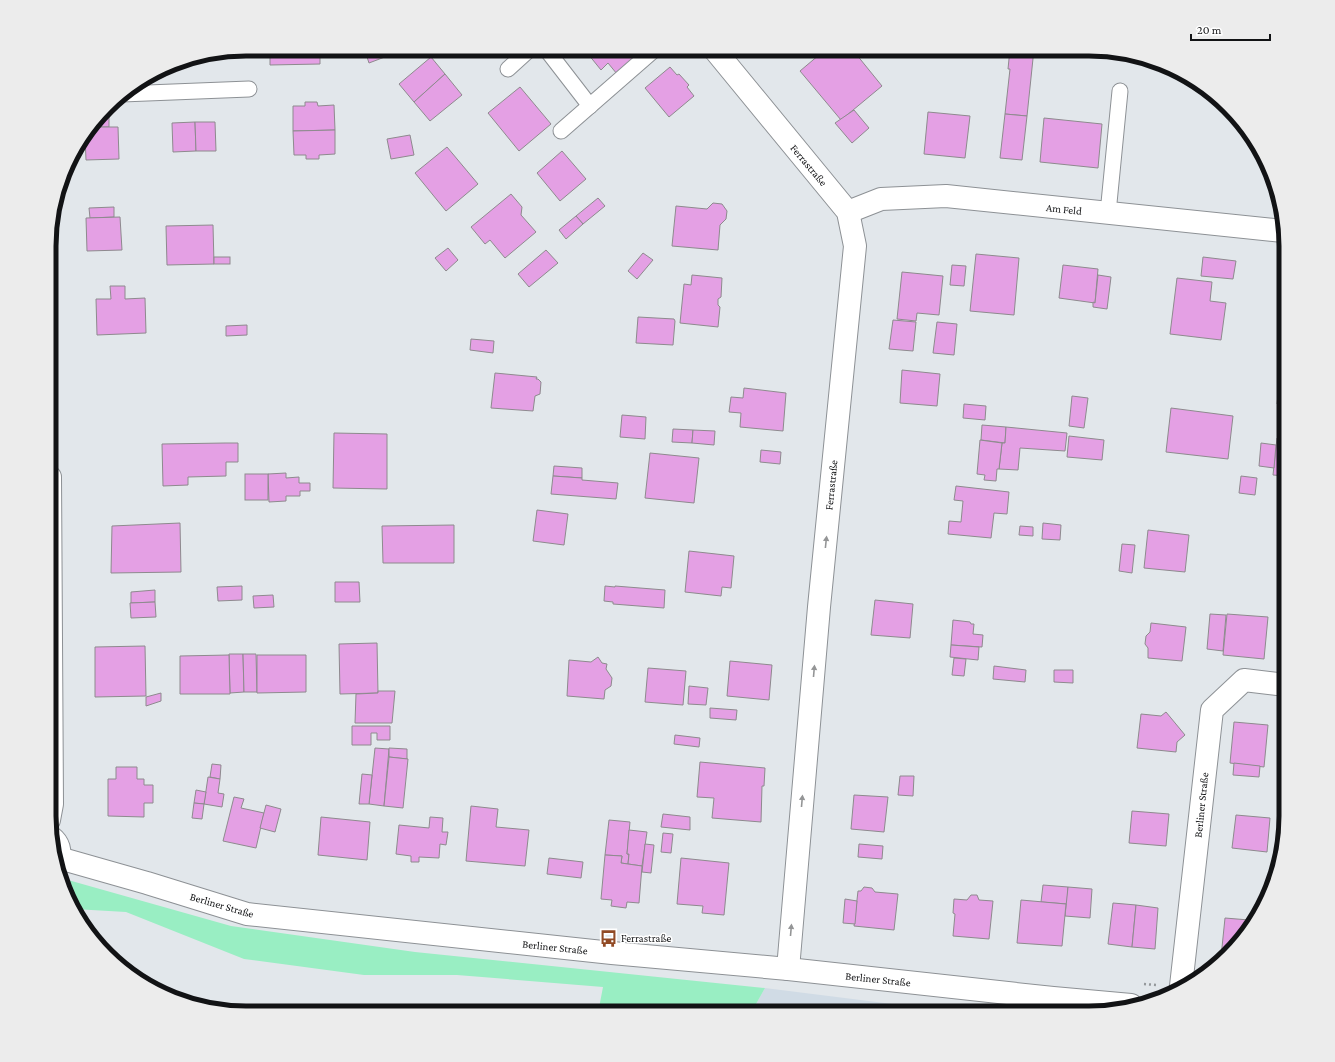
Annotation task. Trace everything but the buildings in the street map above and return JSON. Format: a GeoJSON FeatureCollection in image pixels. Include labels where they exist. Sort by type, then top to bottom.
{"type":"FeatureCollection","features":[{"type":"Feature","properties":{"kind":"street","name":"Ferrastraße"},"geometry":{"type":"LineString","coordinates":[[720,56],[848,212],[855,246],[819,607],[788,969]]}},
{"type":"Feature","properties":{"kind":"street","name":"Am Feld"},"geometry":{"type":"LineString","coordinates":[[848,212],[881,199],[946,196],[1278,231]]}},
{"type":"Feature","properties":{"kind":"street","name":"Berliner Straße"},"geometry":{"type":"LineString","coordinates":[[1181,982],[1212,710],[1244,680],[1279,683]]}},
{"type":"Feature","properties":{"kind":"street","name":"Berliner Straße"},"geometry":{"type":"LineString","coordinates":[[61,860],[147,883],[247,914],[641,956],[788,969],[1116,1004]]}},
{"type":"Feature","properties":{"kind":"lane"},"geometry":{"type":"LineString","coordinates":[[508,68],[522,56]]}},
{"type":"Feature","properties":{"kind":"lane"},"geometry":{"type":"LineString","coordinates":[[551,56],[590,106]]}},
{"type":"Feature","properties":{"kind":"lane"},"geometry":{"type":"LineString","coordinates":[[561,131],[647,56]]}},
{"type":"Feature","properties":{"kind":"lane"},"geometry":{"type":"LineString","coordinates":[[132,94],[249,89]]}},
{"type":"Feature","properties":{"kind":"lane"},"geometry":{"type":"LineString","coordinates":[[1108,213],[1120,91]]}},
{"type":"Feature","properties":{"kind":"shaded area"},"geometry":{"type":"Polygon","coordinates":[[[765,988],[908,1006],[755,1006],[765,988]]]}},
{"type":"Feature","properties":{"kind":"green space"},"geometry":{"type":"Polygon","coordinates":[[[67,880],[231,926],[415,952],[765,988],[755,1006],[599,1006],[603,987],[457,975],[364,975],[244,959],[126,912],[80,909],[67,880]]]}},
{"type":"Feature","properties":{"kind":"place","name":"Ferrastraße"},"geometry":{"type":"Point","coordinates":[608,938]}}]}
